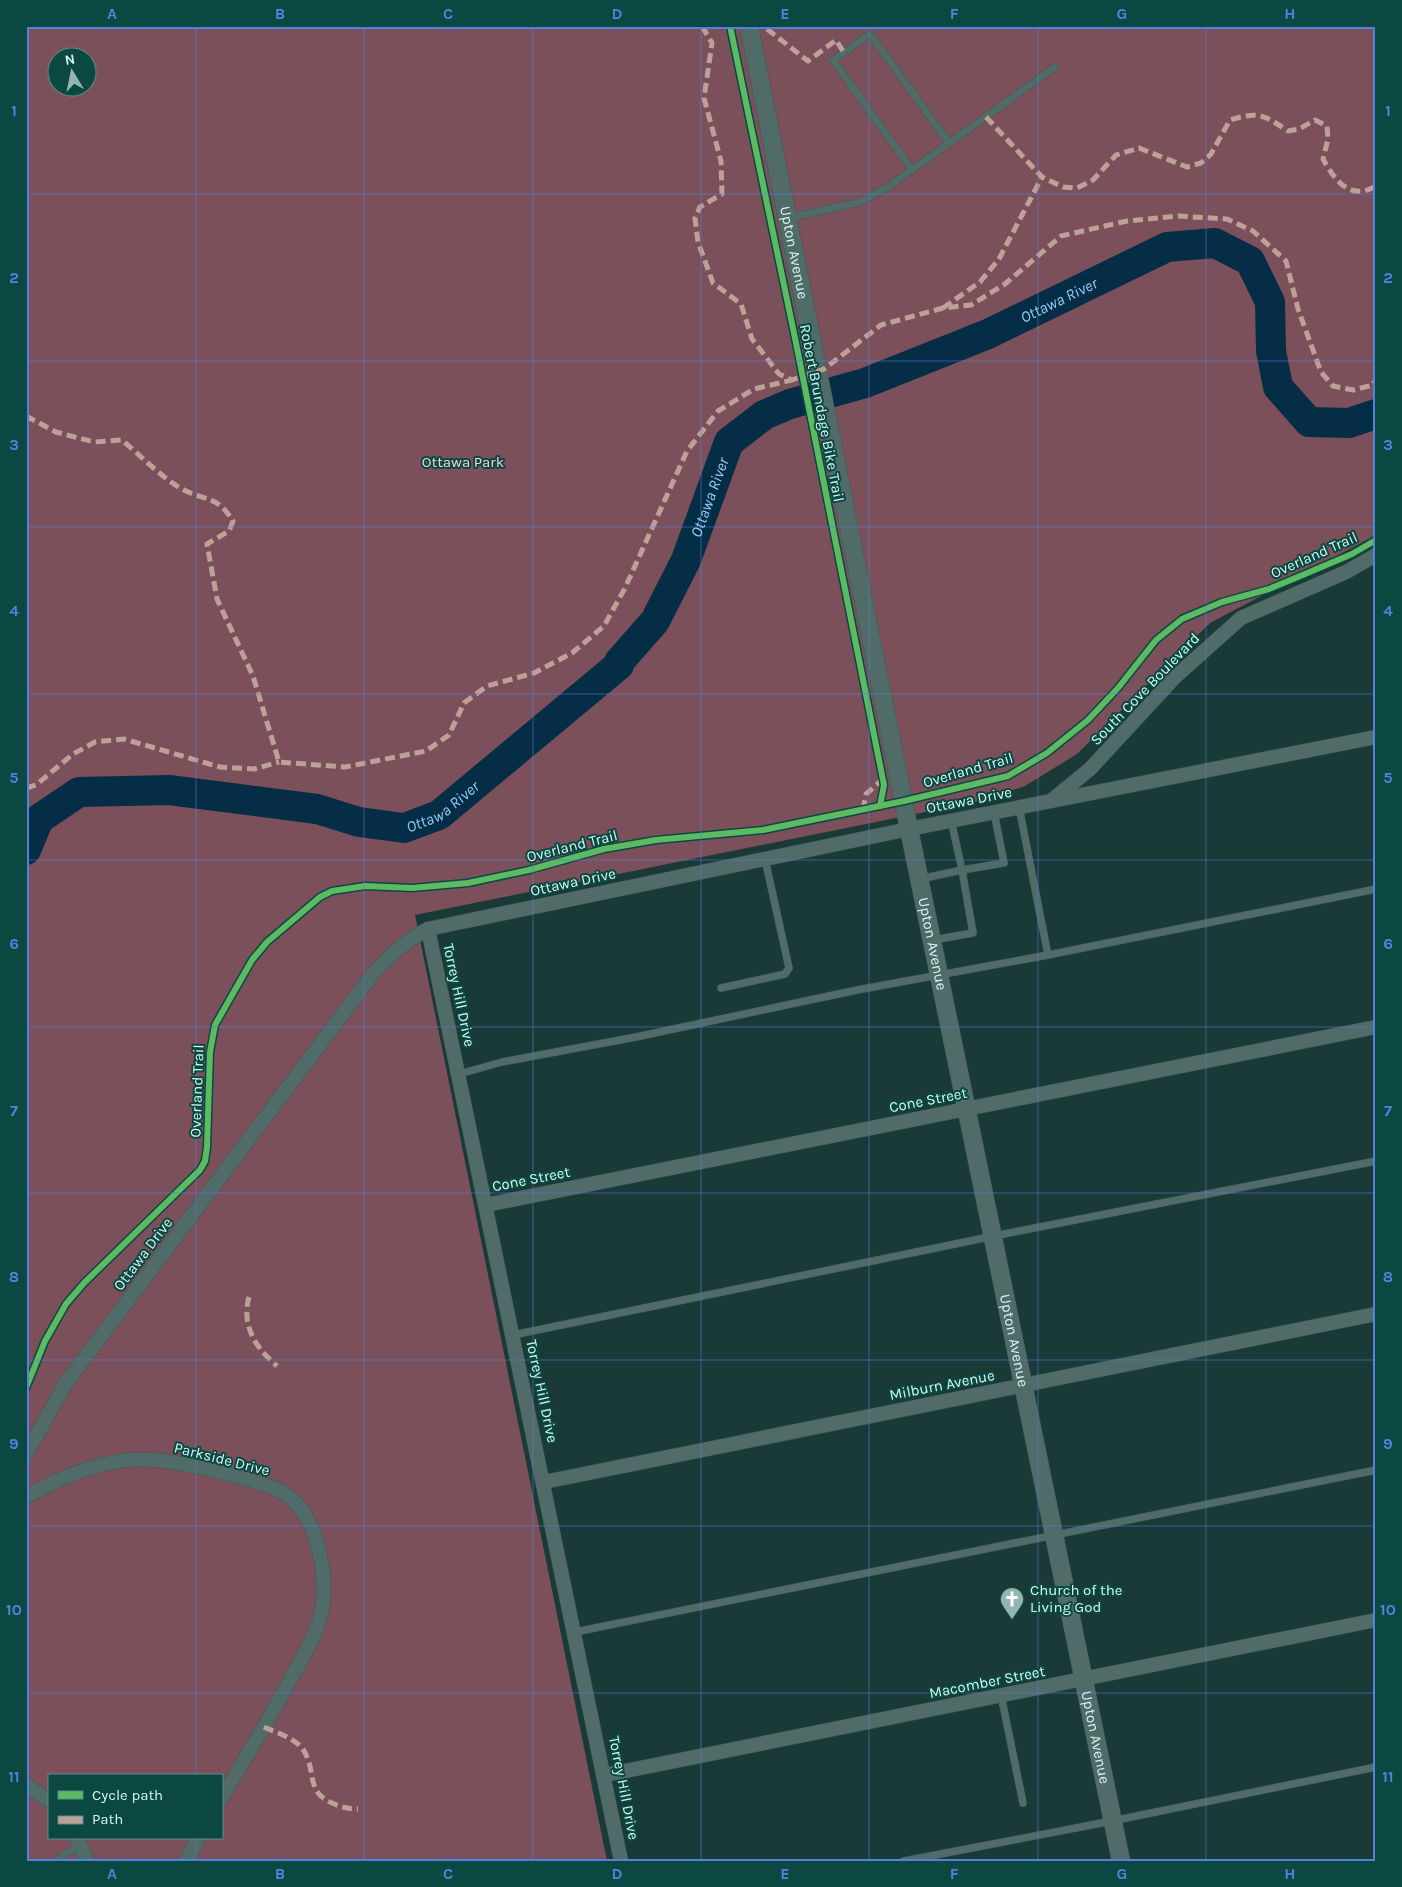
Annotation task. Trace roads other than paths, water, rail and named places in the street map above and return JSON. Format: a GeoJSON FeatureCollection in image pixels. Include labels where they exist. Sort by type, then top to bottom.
{"type":"FeatureCollection","features":[{"type":"Feature","properties":{"kind":"street","name":"Upton Avenue"},"geometry":{"type":"LineString","coordinates":[[749,26],[909,828],[968,1108],[1121,1861]]}},
{"type":"Feature","properties":{"kind":"street","name":"South Cove Boulevard"},"geometry":{"type":"LineString","coordinates":[[1050,801],[1090,769],[1175,677],[1241,618],[1346,572],[1376,555]]}},
{"type":"Feature","properties":{"kind":"street","name":"Ottawa Drive"},"geometry":{"type":"LineString","coordinates":[[26,1454],[66,1383],[372,975],[391,953],[409,938],[428,929],[909,828],[1376,737]]}},
{"type":"Feature","properties":{"kind":"street","name":"Torrey Hill Drive"},"geometry":{"type":"LineString","coordinates":[[428,929],[622,1861]]}},
{"type":"Feature","properties":{"kind":"street","name":"Cone Street"},"geometry":{"type":"LineString","coordinates":[[486,1205],[1376,1027]]}},
{"type":"Feature","properties":{"kind":"street","name":"Milburn Avenue"},"geometry":{"type":"LineString","coordinates":[[544,1482],[1376,1314]]}},
{"type":"Feature","properties":{"kind":"street","name":"Parkside Drive"},"geometry":{"type":"LineString","coordinates":[[26,1498],[58,1482],[98,1466],[112,1462],[145,1459],[184,1464],[268,1487],[277,1490],[290,1499],[300,1510],[315,1536],[322,1571],[322,1603],[319,1625],[279,1701],[222,1797]]}},
{"type":"Feature","properties":{"kind":"street","name":"Macomber Street"},"geometry":{"type":"LineString","coordinates":[[605,1775],[1376,1620]]}},
{"type":"Feature","properties":{"kind":"street"},"geometry":{"type":"LineString","coordinates":[[26,1785],[48,1800]]}},
{"type":"Feature","properties":{"kind":"street"},"geometry":{"type":"LineString","coordinates":[[186,1861],[198,1840]]}},
{"type":"Feature","properties":{"kind":"street"},"geometry":{"type":"LineString","coordinates":[[79,1842],[87,1861]]}},
{"type":"Feature","properties":{"kind":"lane"},"geometry":{"type":"LineString","coordinates":[[912,170],[833,60],[870,34],[948,143]]}},
{"type":"Feature","properties":{"kind":"lane"},"geometry":{"type":"LineString","coordinates":[[788,218],[860,202],[888,187],[1055,66]]}},
{"type":"Feature","properties":{"kind":"lane"},"geometry":{"type":"LineString","coordinates":[[1019,807],[1048,955]]}},
{"type":"Feature","properties":{"kind":"lane"},"geometry":{"type":"LineString","coordinates":[[920,879],[1004,863],[994,812]]}},
{"type":"Feature","properties":{"kind":"lane"},"geometry":{"type":"LineString","coordinates":[[932,940],[973,932],[951,820]]}},
{"type":"Feature","properties":{"kind":"lane"},"geometry":{"type":"LineString","coordinates":[[721,988],[785,974],[789,968],[765,859]]}},
{"type":"Feature","properties":{"kind":"lane"},"geometry":{"type":"LineString","coordinates":[[459,1074],[502,1062],[1376,889]]}},
{"type":"Feature","properties":{"kind":"lane"},"geometry":{"type":"LineString","coordinates":[[513,1335],[994,1236],[1376,1161]]}},
{"type":"Feature","properties":{"kind":"lane"},"geometry":{"type":"LineString","coordinates":[[575,1632],[1376,1470]]}},
{"type":"Feature","properties":{"kind":"lane"},"geometry":{"type":"LineString","coordinates":[[1001,1695],[1023,1803]]}},
{"type":"Feature","properties":{"kind":"lane"},"geometry":{"type":"LineString","coordinates":[[904,1861],[1376,1767]]}},
{"type":"Feature","properties":{"kind":"lane"},"geometry":{"type":"LineString","coordinates":[[55,1861],[79,1842]]}},
{"type":"Feature","properties":{"kind":"waterway","name":"Ottawa River"},"geometry":{"type":"LineString","coordinates":[[26,850],[39,819],[79,792],[169,790],[317,809],[359,822],[404,828],[439,815],[619,665],[619,662],[655,621],[686,560],[729,442],[764,415],[790,404],[865,383],[988,334],[1167,247],[1215,243],[1250,261],[1270,302],[1271,351],[1278,387],[1309,422],[1349,423],[1376,414]]}},
{"type":"Feature","properties":{"kind":"place","name":"Church of the Living God"},"geometry":{"type":"Point","coordinates":[1012,1620]}},
{"type":"Feature","properties":{"kind":"park label","name":"Ottawa Park"},"geometry":{"type":"Point","coordinates":[463,462]}}]}
